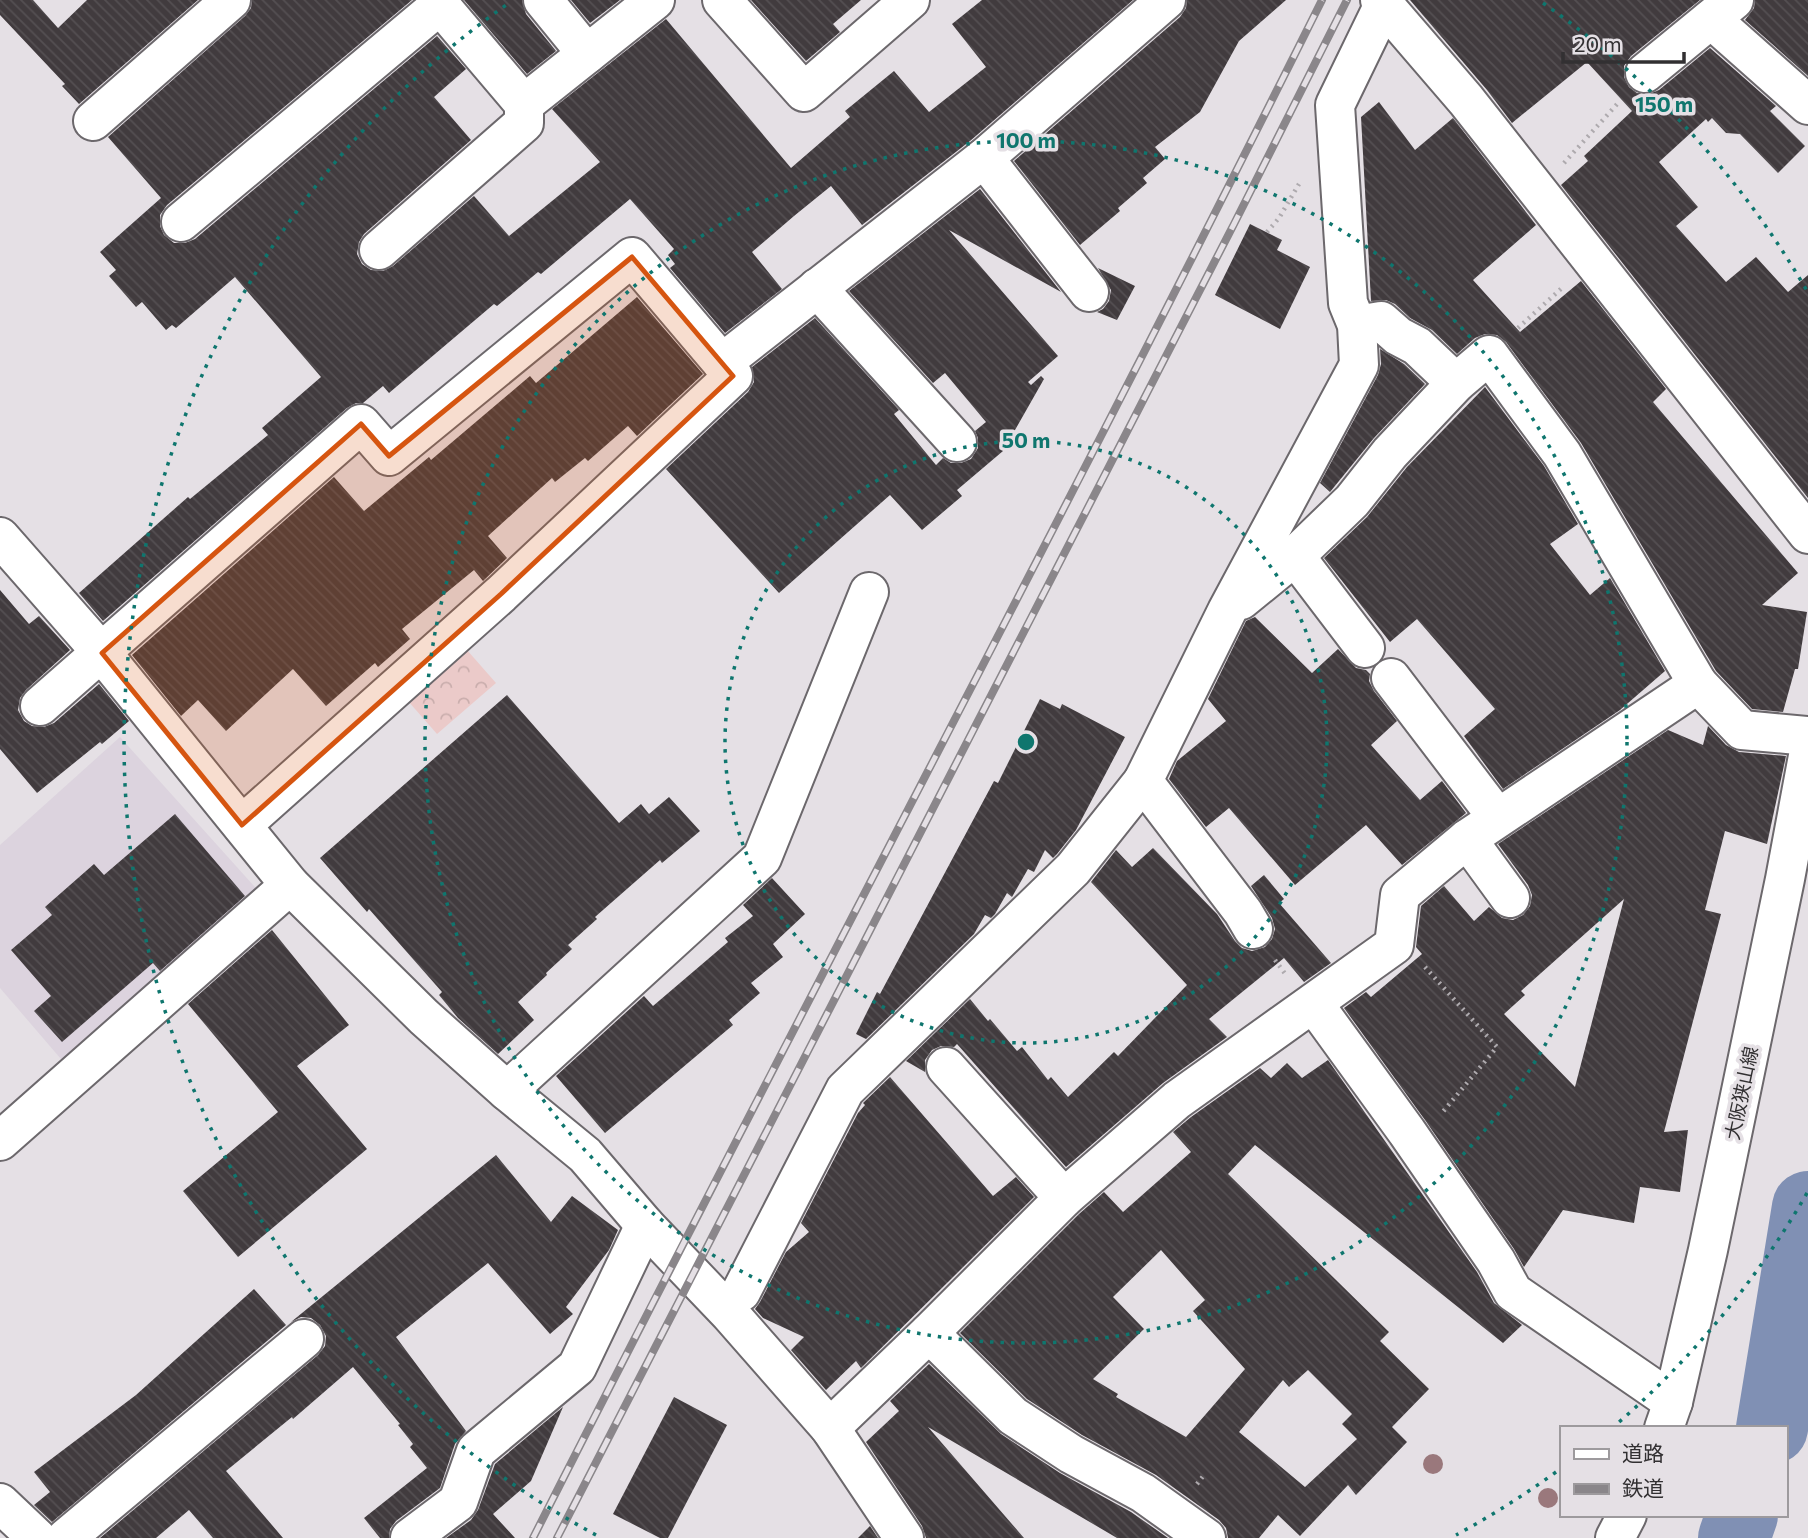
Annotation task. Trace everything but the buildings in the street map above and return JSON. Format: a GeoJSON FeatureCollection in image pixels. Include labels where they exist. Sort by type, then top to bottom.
{"type":"FeatureCollection","features":[{"type":"Feature","properties":{"kind":"street"},"geometry":{"type":"LineString","coordinates":[[93,121],[231,0]]}},
{"type":"Feature","properties":{"kind":"street"},"geometry":{"type":"LineString","coordinates":[[543,0],[587,54]]}},
{"type":"Feature","properties":{"kind":"street"},"geometry":{"type":"LineString","coordinates":[[524,104],[655,0]]}},
{"type":"Feature","properties":{"kind":"street"},"geometry":{"type":"LineString","coordinates":[[722,0],[804,92],[910,0]]}},
{"type":"Feature","properties":{"kind":"street"},"geometry":{"type":"LineString","coordinates":[[722,363],[984,158],[1166,0]]}},
{"type":"Feature","properties":{"kind":"street"},"geometry":{"type":"LineString","coordinates":[[181,222],[440,2],[524,104],[524,123],[379,250]]}},
{"type":"Feature","properties":{"kind":"street"},"geometry":{"type":"LineString","coordinates":[[735,1301],[845,1090],[1073,869],[1143,781],[1227,611],[1360,365],[1357,325],[1348,303],[1335,105],[1383,2],[1539,191],[1808,534]]}},
{"type":"Feature","properties":{"kind":"street"},"geometry":{"type":"LineString","coordinates":[[1645,73],[1723,9],[1808,105]]}},
{"type":"Feature","properties":{"kind":"street"},"geometry":{"type":"LineString","coordinates":[[984,158],[1089,292]]}},
{"type":"Feature","properties":{"kind":"street"},"geometry":{"type":"LineString","coordinates":[[40,706],[362,424],[389,456],[632,257],[733,376],[500,594],[242,825]]}},
{"type":"Feature","properties":{"kind":"street"},"geometry":{"type":"LineString","coordinates":[[817,288],[957,442]]}},
{"type":"Feature","properties":{"kind":"street"},"geometry":{"type":"LineString","coordinates":[[1357,325],[1381,321],[1398,336],[1417,346],[1457,383]]}},
{"type":"Feature","properties":{"kind":"street"},"geometry":{"type":"LineString","coordinates":[[1227,611],[1295,556],[1352,501],[1390,453],[1457,383],[1489,355],[1562,454],[1698,684],[1742,730],[1808,736]]}},
{"type":"Feature","properties":{"kind":"street"},"geometry":{"type":"LineString","coordinates":[[4,549],[102,653],[290,884],[424,1017],[585,1155],[645,1224],[735,1301],[830,1428],[904,1538]]}},
{"type":"Feature","properties":{"kind":"street"},"geometry":{"type":"LineString","coordinates":[[1295,556],[1365,648]]}},
{"type":"Feature","properties":{"kind":"street"},"geometry":{"type":"LineString","coordinates":[[508,1091],[762,858],[869,592]]}},
{"type":"Feature","properties":{"kind":"street"},"geometry":{"type":"LineString","coordinates":[[1391,678],[1482,828],[1510,898]]}},
{"type":"Feature","properties":{"kind":"street"},"geometry":{"type":"LineString","coordinates":[[830,1428],[1064,1198],[1177,1100],[1394,945],[1400,895],[1482,828],[1698,684]]}},
{"type":"Feature","properties":{"kind":"street","name":"大阪狭山線"},"geometry":{"type":"LineString","coordinates":[[1668,1415],[1708,1250],[1808,757]]}},
{"type":"Feature","properties":{"kind":"street"},"geometry":{"type":"LineString","coordinates":[[1143,781],[1244,912],[1253,929]]}},
{"type":"Feature","properties":{"kind":"street"},"geometry":{"type":"LineString","coordinates":[[0,1141],[290,884]]}},
{"type":"Feature","properties":{"kind":"street"},"geometry":{"type":"LineString","coordinates":[[1312,1005],[1415,1145],[1496,1261],[1513,1292],[1668,1415]]}},
{"type":"Feature","properties":{"kind":"street"},"geometry":{"type":"LineString","coordinates":[[946,1067],[1064,1198]]}},
{"type":"Feature","properties":{"kind":"street"},"geometry":{"type":"LineString","coordinates":[[410,1538],[458,1502],[476,1451],[577,1367],[645,1224]]}},
{"type":"Feature","properties":{"kind":"street"},"geometry":{"type":"LineString","coordinates":[[929,1333],[1013,1416],[1071,1454],[1143,1493],[1206,1538]]}},
{"type":"Feature","properties":{"kind":"street"},"geometry":{"type":"LineString","coordinates":[[66,1538],[304,1339]]}},
{"type":"Feature","properties":{"kind":"street"},"geometry":{"type":"LineString","coordinates":[[3,1510],[37,1538]]}},
{"type":"Feature","properties":{"kind":"street"},"geometry":{"type":"LineString","coordinates":[[1615,1538],[1625,1517]]}},
{"type":"Feature","properties":{"kind":"path"},"geometry":{"type":"LineString","coordinates":[[1539,191],[1645,73]]}},
{"type":"Feature","properties":{"kind":"path"},"geometry":{"type":"LineString","coordinates":[[1489,355],[1592,260]]}},
{"type":"Feature","properties":{"kind":"path"},"geometry":{"type":"LineString","coordinates":[[1253,929],[1312,1005]]}},
{"type":"Feature","properties":{"kind":"path"},"geometry":{"type":"LineString","coordinates":[[1394,945],[1411,952],[1497,1047],[1415,1145]]}},
{"type":"Feature","properties":{"kind":"highlighted area"},"geometry":{"type":"Polygon","coordinates":[[[632,257],[733,376],[501,594],[242,825],[102,653],[361,424],[389,456],[632,257]]]}},
{"type":"Feature","properties":{"kind":"shaded area"},"geometry":{"type":"Polygon","coordinates":[[[120,737],[262,895],[67,1066],[0,988],[0,845],[120,737]]]}},
{"type":"Feature","properties":{"kind":"green space"},"geometry":{"type":"Polygon","coordinates":[[[467,650],[496,683],[437,734],[408,701],[467,650]]]}},
{"type":"Feature","properties":{"kind":"waterway"},"geometry":{"type":"LineString","coordinates":[[1772,1426],[1808,1207]]}},
{"type":"Feature","properties":{"kind":"waterway"},"geometry":{"type":"LineString","coordinates":[[1734,1538],[1741,1517]]}},
{"type":"Feature","properties":{"kind":"railway"},"geometry":{"type":"LineString","coordinates":[[533,1538],[1127,386],[1322,0]]}},
{"type":"Feature","properties":{"kind":"railway"},"geometry":{"type":"LineString","coordinates":[[557,1538],[1347,0]]}}]}
